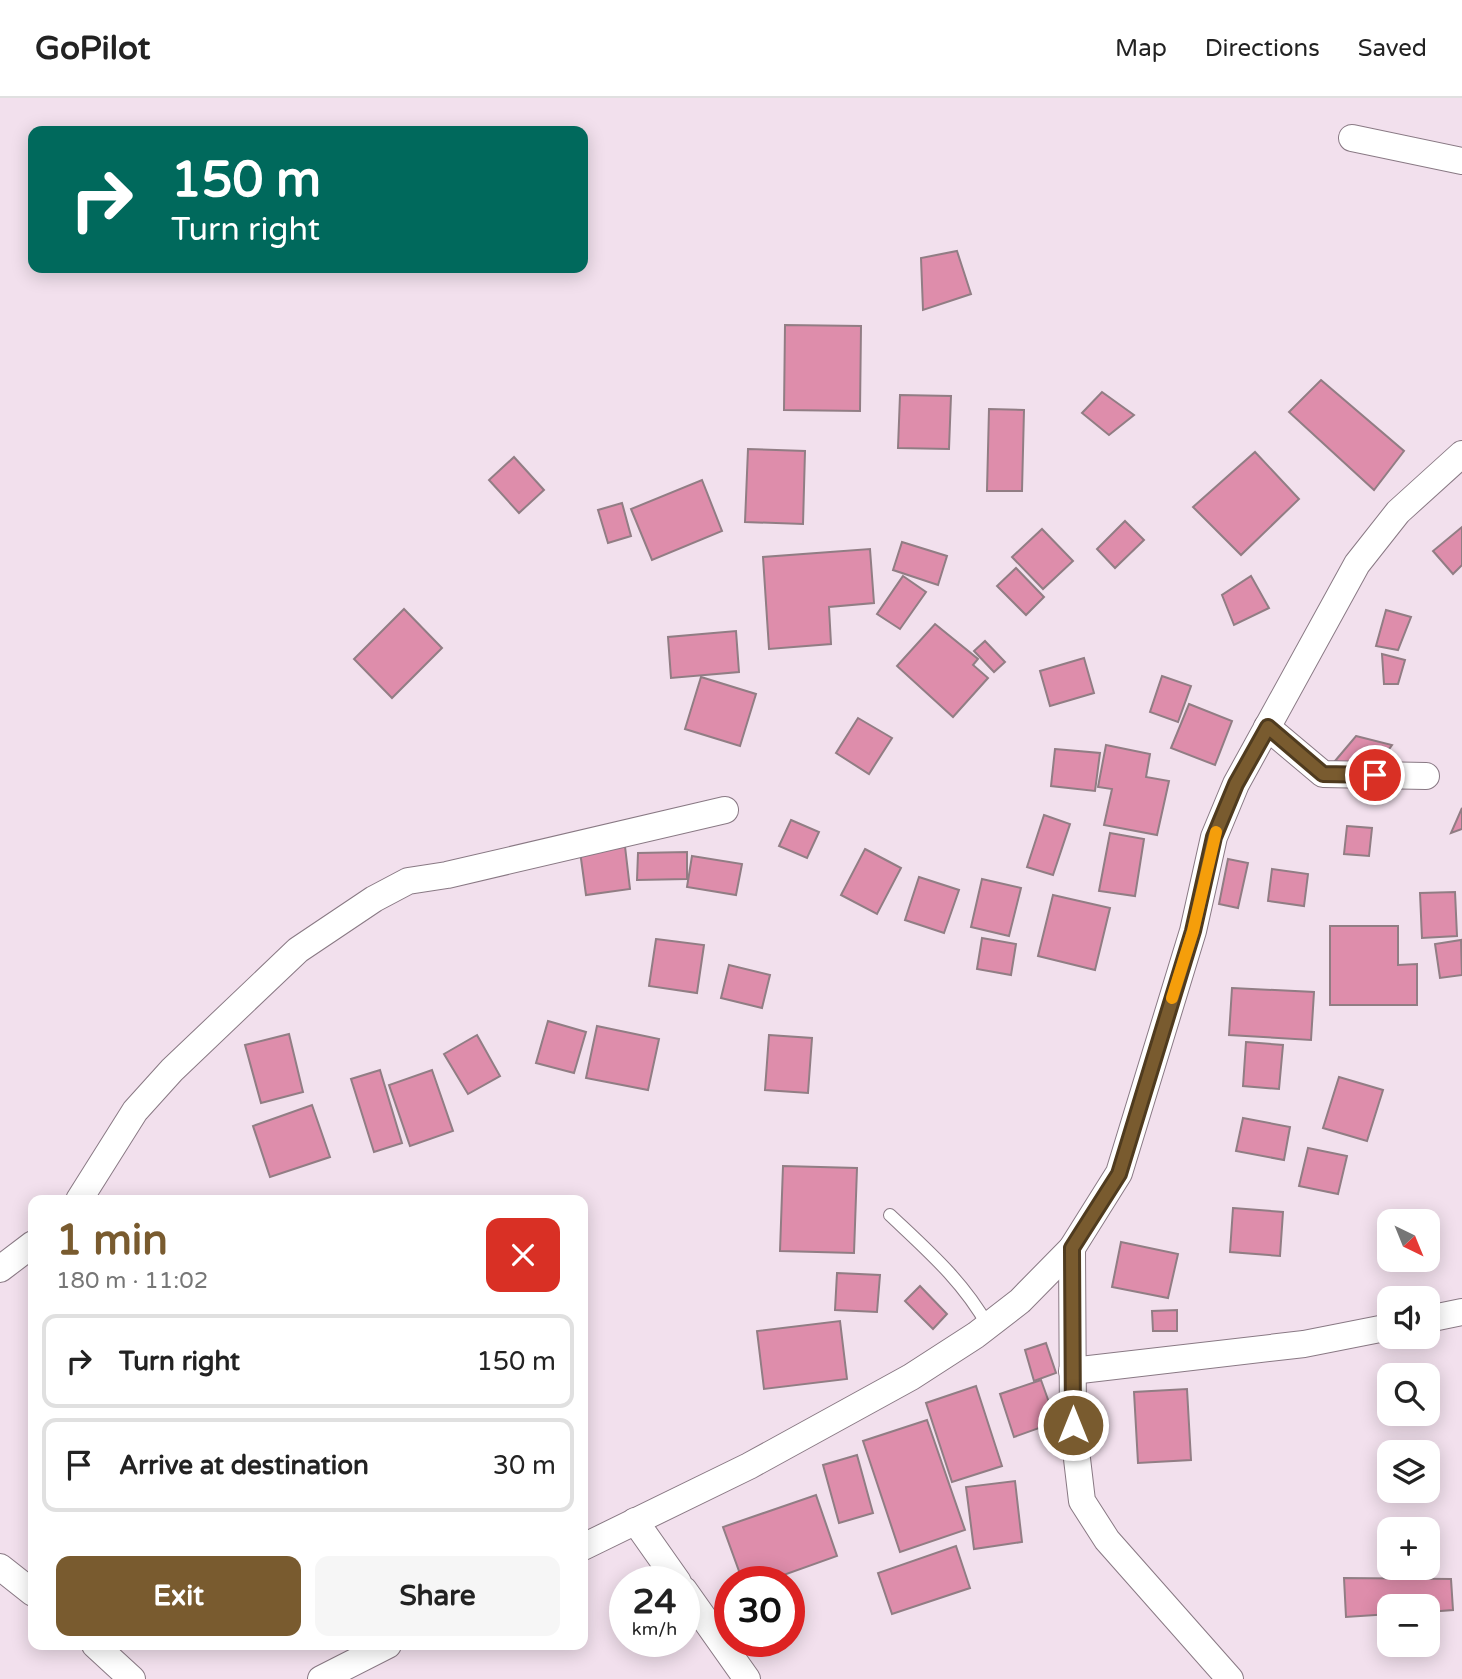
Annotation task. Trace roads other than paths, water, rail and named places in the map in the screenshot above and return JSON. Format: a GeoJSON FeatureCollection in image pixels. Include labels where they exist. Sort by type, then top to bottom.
{"type":"FeatureCollection","features":[{"type":"Feature","properties":{"kind":"street"},"geometry":{"type":"LineString","coordinates":[[1352,138],[1462,161]]}},
{"type":"Feature","properties":{"kind":"street"},"geometry":{"type":"LineString","coordinates":[[588,1544],[749,1466],[911,1377],[988,1326],[1020,1301],[1072,1248],[1119,1174],[1193,931],[1214,837],[1236,784],[1369,547],[1398,512],[1462,454]]}},
{"type":"Feature","properties":{"kind":"street"},"geometry":{"type":"LineString","coordinates":[[1268,727],[1323,774],[1426,776]]}},
{"type":"Feature","properties":{"kind":"street"},"geometry":{"type":"LineString","coordinates":[[82,1195],[135,1111],[172,1070],[298,950],[373,899],[408,881],[447,875],[725,810]]}},
{"type":"Feature","properties":{"kind":"street"},"geometry":{"type":"LineString","coordinates":[[0,1269],[28,1248]]}},
{"type":"Feature","properties":{"kind":"street"},"geometry":{"type":"LineString","coordinates":[[1072,1248],[1073,1425],[1082,1501],[1091,1519],[1230,1679]]}},
{"type":"Feature","properties":{"kind":"street"},"geometry":{"type":"LineString","coordinates":[[1440,1317],[1462,1312]]}},
{"type":"Feature","properties":{"kind":"street"},"geometry":{"type":"LineString","coordinates":[[1072,1371],[1304,1344],[1377,1330]]}},
{"type":"Feature","properties":{"kind":"street"},"geometry":{"type":"LineString","coordinates":[[635,1521],[667,1566]]}},
{"type":"Feature","properties":{"kind":"street"},"geometry":{"type":"LineString","coordinates":[[0,1567],[28,1589]]}},
{"type":"Feature","properties":{"kind":"street"},"geometry":{"type":"LineString","coordinates":[[700,1613],[747,1679]]}},
{"type":"Feature","properties":{"kind":"street"},"geometry":{"type":"LineString","coordinates":[[100,1650],[132,1679]]}},
{"type":"Feature","properties":{"kind":"street"},"geometry":{"type":"LineString","coordinates":[[321,1679],[378,1650]]}},
{"type":"Feature","properties":{"kind":"lane"},"geometry":{"type":"LineString","coordinates":[[890,1215],[949,1270],[972,1297],[988,1326]]}}]}
